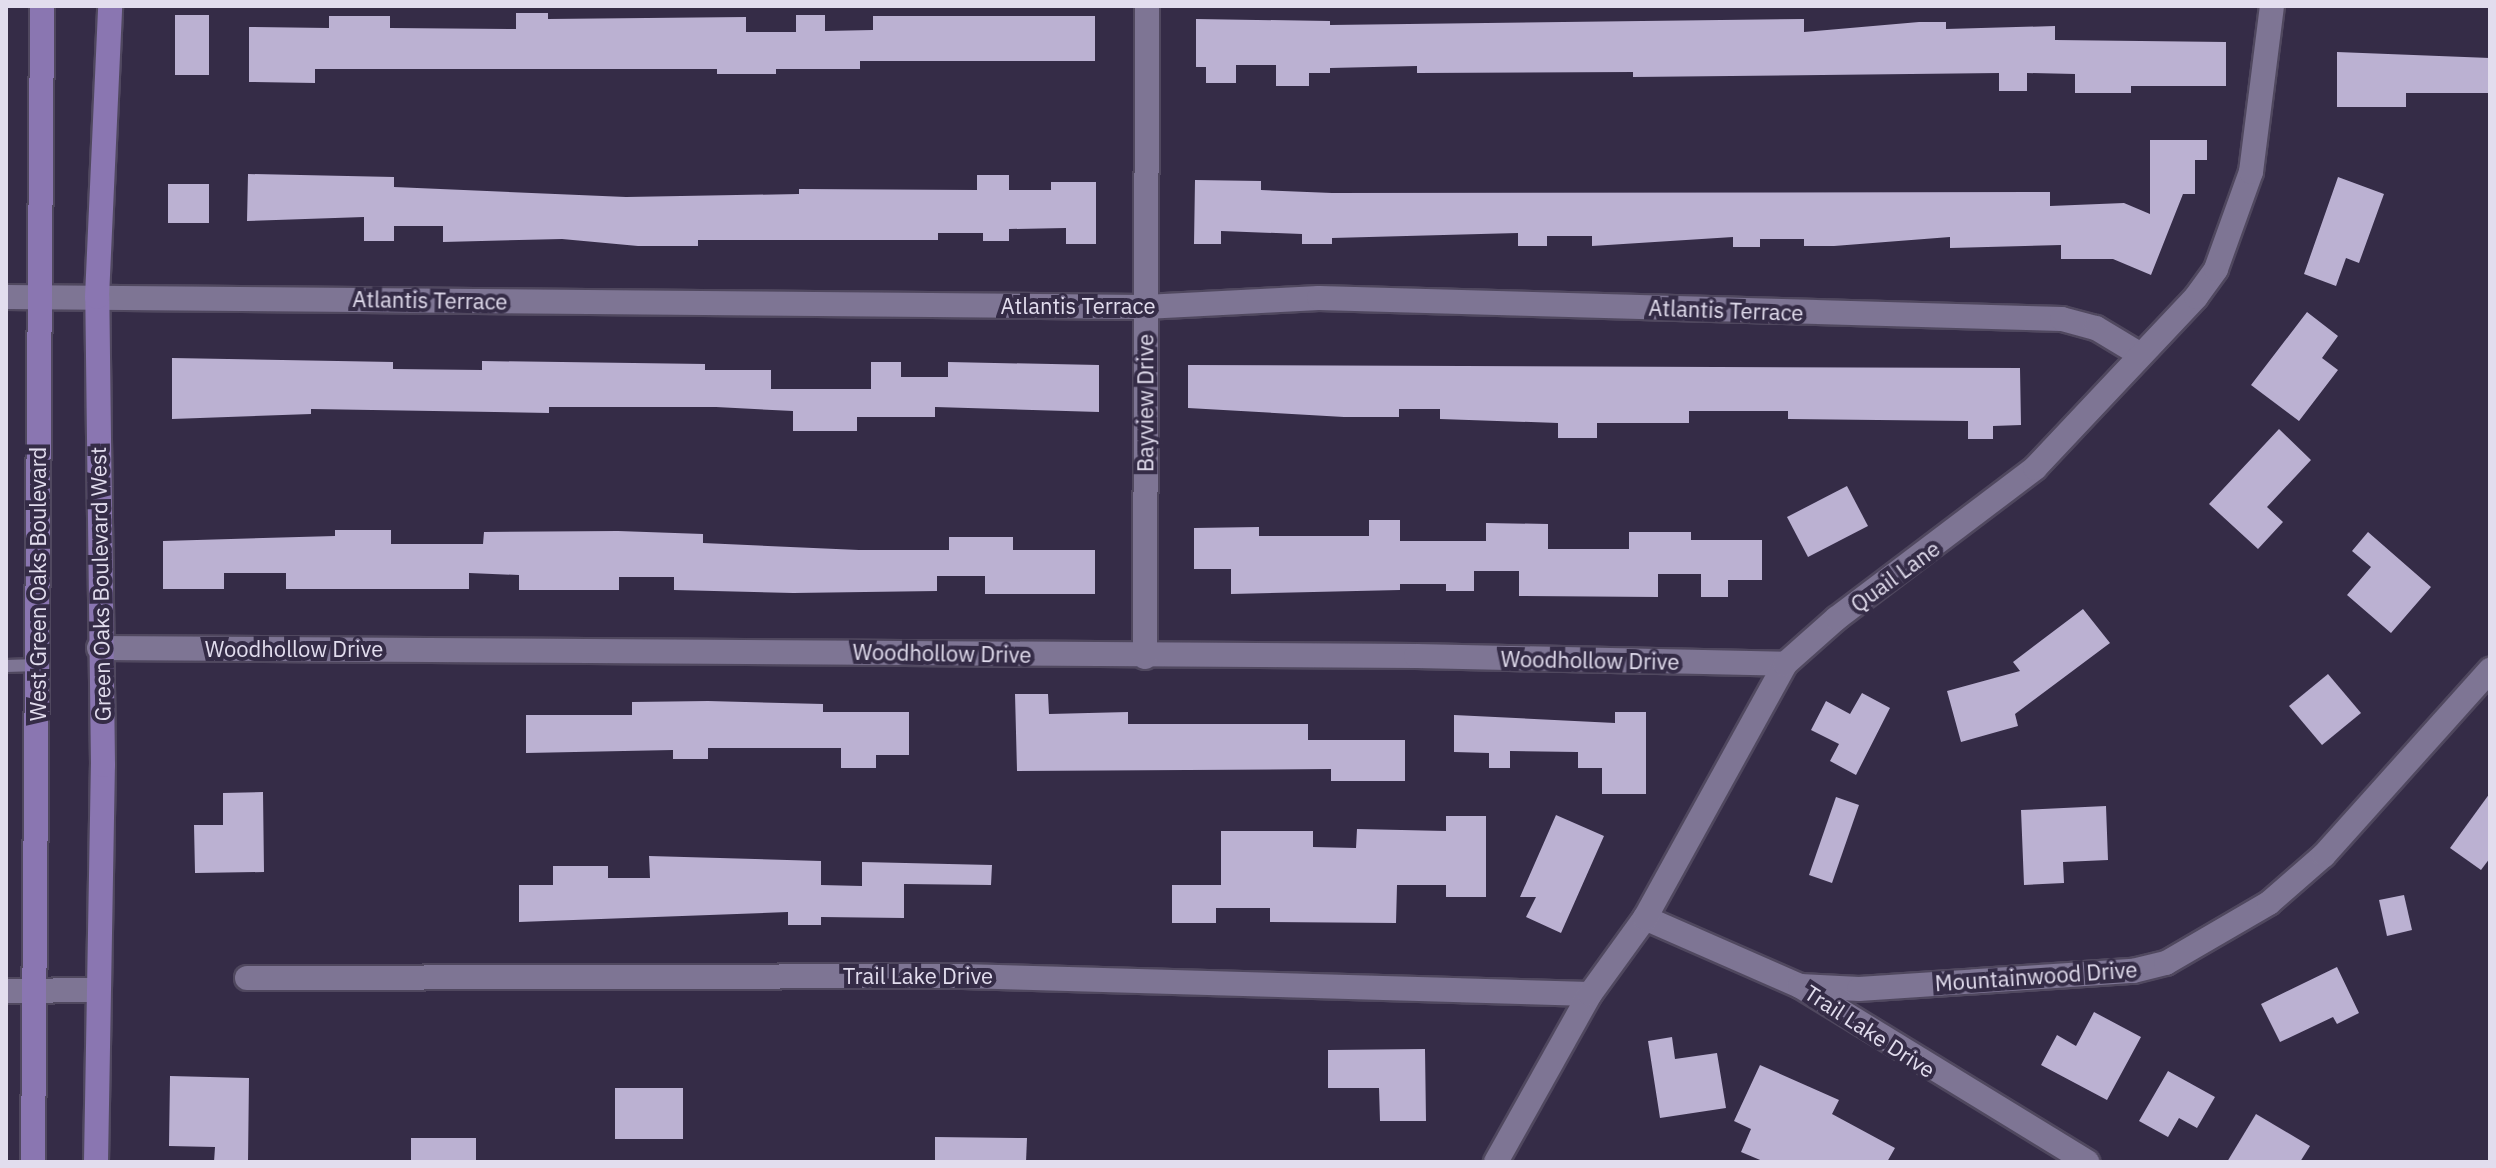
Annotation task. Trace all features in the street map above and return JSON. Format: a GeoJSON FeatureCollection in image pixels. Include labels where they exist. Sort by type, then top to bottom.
{"type":"FeatureCollection","features":[{"type":"Feature","properties":{"kind":"main road","name":"West Green Oaks Boulevard"},"geometry":{"type":"LineString","coordinates":[[33,1162],[42,6]]}},
{"type":"Feature","properties":{"kind":"main road","name":"Green Oaks Boulevard West"},"geometry":{"type":"LineString","coordinates":[[96,1162],[103,765],[99,648],[97,297],[110,6]]}},
{"type":"Feature","properties":{"kind":"street","name":"Bayview Drive"},"geometry":{"type":"LineString","coordinates":[[1145,657],[1147,6]]}},
{"type":"Feature","properties":{"kind":"street","name":"Quail Lane"},"geometry":{"type":"LineString","coordinates":[[1496,1162],[1590,994],[1645,918],[1785,664],[1837,618],[1931,552],[2035,468],[2196,297],[2231,235],[2251,172],[2272,6]]}},
{"type":"Feature","properties":{"kind":"street","name":"Atlantis Terrace"},"geometry":{"type":"LineString","coordinates":[[6,297],[1145,307],[1319,298],[2062,319],[2096,328],[2141,355]]}},
{"type":"Feature","properties":{"kind":"street","name":"Woodhollow Drive"},"geometry":{"type":"LineString","coordinates":[[99,648],[1785,664]]}},
{"type":"Feature","properties":{"kind":"street","name":"Mountainwood Drive"},"geometry":{"type":"LineString","coordinates":[[1800,986],[1859,989],[2133,971],[2166,963],[2269,903],[2324,855],[2490,670]]}},
{"type":"Feature","properties":{"kind":"street","name":"Trail Lake Drive"},"geometry":{"type":"LineString","coordinates":[[1645,918],[1800,986],[2087,1162]]}},
{"type":"Feature","properties":{"kind":"street","name":"Trail Lake Drive"},"geometry":{"type":"LineString","coordinates":[[247,978],[963,976],[1590,994]]}},
{"type":"Feature","properties":{"kind":"street"},"geometry":{"type":"LineString","coordinates":[[6,991],[97,990]]}},
{"type":"Feature","properties":{"kind":"lane"},"geometry":{"type":"LineString","coordinates":[[6,666],[38,665]]}},
{"type":"Feature","properties":{"kind":"building"},"geometry":{"type":"Polygon","coordinates":[[[516,13],[548,13],[548,19],[746,17],[746,32],[796,32],[796,15],[825,15],[825,31],[873,30],[873,16],[1095,16],[1095,61],[860,61],[860,69],[776,69],[776,74],[717,74],[717,69],[315,69],[315,83],[249,82],[249,27],[329,28],[329,16],[390,16],[390,28],[516,29],[516,13]]]}},
{"type":"Feature","properties":{"kind":"building"},"geometry":{"type":"Polygon","coordinates":[[[175,15],[209,15],[209,75],[175,75],[175,15]]]}},
{"type":"Feature","properties":{"kind":"building"},"geometry":{"type":"Polygon","coordinates":[[[1196,19],[1330,21],[1330,25],[1804,19],[1804,32],[1919,22],[1946,22],[1946,29],[2055,26],[2055,40],[2226,42],[2226,86],[2131,86],[2131,93],[2075,93],[2075,74],[2027,73],[2027,91],[1999,91],[1999,73],[1633,77],[1633,72],[1417,73],[1417,66],[1330,68],[1330,73],[1309,73],[1309,86],[1276,86],[1276,65],[1236,65],[1236,83],[1206,83],[1206,67],[1196,67],[1196,19]]]}},
{"type":"Feature","properties":{"kind":"building"},"geometry":{"type":"Polygon","coordinates":[[[2337,52],[2490,58],[2490,93],[2406,93],[2406,107],[2337,107],[2337,52]]]}},
{"type":"Feature","properties":{"kind":"building"},"geometry":{"type":"Polygon","coordinates":[[[2150,140],[2207,140],[2207,160],[2195,160],[2195,194],[2183,194],[2151,275],[2113,259],[2061,259],[2061,245],[1950,248],[1950,237],[1834,246],[1804,246],[1804,239],[1760,239],[1760,247],[1733,247],[1733,237],[1592,246],[1592,236],[1547,236],[1547,246],[1518,246],[1518,233],[1332,238],[1332,244],[1302,244],[1302,234],[1221,231],[1221,244],[1194,244],[1195,180],[1261,181],[1261,190],[1332,193],[2050,192],[2050,206],[2124,203],[2150,214],[2150,140]]]}},
{"type":"Feature","properties":{"kind":"building"},"geometry":{"type":"Polygon","coordinates":[[[248,174],[394,177],[394,187],[626,197],[799,194],[799,189],[977,190],[977,175],[1009,175],[1009,190],[1051,190],[1051,182],[1096,182],[1096,244],[1066,244],[1066,228],[1009,229],[1009,241],[983,241],[983,233],[938,233],[938,240],[698,240],[698,246],[638,246],[562,239],[443,242],[443,226],[394,226],[394,241],[364,241],[364,217],[247,221],[248,174]]]}},
{"type":"Feature","properties":{"kind":"building"},"geometry":{"type":"Polygon","coordinates":[[[2338,177],[2384,194],[2359,263],[2346,258],[2336,286],[2304,274],[2338,177]]]}},
{"type":"Feature","properties":{"kind":"building"},"geometry":{"type":"Polygon","coordinates":[[[168,184],[209,184],[209,223],[168,223],[168,184]]]}},
{"type":"Feature","properties":{"kind":"building"},"geometry":{"type":"Polygon","coordinates":[[[2307,312],[2338,336],[2322,358],[2338,370],[2299,421],[2251,385],[2307,312]]]}},
{"type":"Feature","properties":{"kind":"building"},"geometry":{"type":"Polygon","coordinates":[[[172,358],[393,362],[393,369],[482,370],[482,361],[705,364],[705,370],[771,370],[771,389],[871,389],[871,362],[901,362],[901,377],[948,377],[948,362],[1099,365],[1099,412],[935,407],[935,417],[857,417],[857,431],[793,431],[793,411],[716,407],[549,407],[549,413],[311,409],[311,414],[172,419],[172,358]]]}},
{"type":"Feature","properties":{"kind":"building"},"geometry":{"type":"Polygon","coordinates":[[[1188,365],[2020,368],[2021,425],[1993,426],[1993,439],[1968,439],[1968,421],[1788,419],[1788,411],[1689,411],[1689,423],[1597,423],[1597,438],[1558,438],[1558,423],[1440,419],[1440,409],[1399,409],[1399,417],[1344,417],[1188,408],[1188,365]]]}},
{"type":"Feature","properties":{"kind":"building"},"geometry":{"type":"Polygon","coordinates":[[[2279,429],[2311,460],[2267,507],[2283,522],[2258,549],[2209,504],[2279,429]]]}},
{"type":"Feature","properties":{"kind":"building"},"geometry":{"type":"Polygon","coordinates":[[[1847,486],[1868,526],[1808,557],[1787,517],[1847,486]]]}},
{"type":"Feature","properties":{"kind":"building"},"geometry":{"type":"Polygon","coordinates":[[[1369,520],[1400,520],[1400,541],[1486,541],[1486,523],[1548,524],[1548,549],[1629,549],[1629,532],[1691,532],[1691,540],[1762,540],[1762,580],[1728,580],[1728,597],[1701,597],[1701,574],[1658,574],[1658,597],[1519,596],[1519,571],[1474,571],[1474,591],[1446,591],[1446,584],[1400,584],[1400,590],[1231,594],[1231,569],[1194,569],[1194,528],[1259,527],[1259,536],[1369,536],[1369,520]]]}},
{"type":"Feature","properties":{"kind":"building"},"geometry":{"type":"Polygon","coordinates":[[[335,530],[391,530],[391,544],[483,544],[484,532],[618,531],[703,534],[703,543],[859,550],[949,550],[949,537],[1013,537],[1013,550],[1095,550],[1095,594],[985,594],[985,576],[937,576],[937,591],[793,593],[674,590],[674,577],[619,577],[619,590],[519,590],[519,575],[469,573],[469,589],[286,589],[286,573],[224,573],[224,589],[163,589],[163,541],[335,536],[335,530]]]}},
{"type":"Feature","properties":{"kind":"building"},"geometry":{"type":"Polygon","coordinates":[[[2368,532],[2431,587],[2391,633],[2347,595],[2371,567],[2352,551],[2368,532]]]}},
{"type":"Feature","properties":{"kind":"building"},"geometry":{"type":"Polygon","coordinates":[[[2083,609],[2110,643],[2015,714],[2018,726],[1961,742],[1947,691],[2020,671],[2013,662],[2083,609]]]}},
{"type":"Feature","properties":{"kind":"building"},"geometry":{"type":"Polygon","coordinates":[[[2328,674],[2361,713],[2322,745],[2289,706],[2328,674]]]}},
{"type":"Feature","properties":{"kind":"building"},"geometry":{"type":"Polygon","coordinates":[[[1862,693],[1890,708],[1856,775],[1830,761],[1839,744],[1811,730],[1826,701],[1850,714],[1862,693]]]}},
{"type":"Feature","properties":{"kind":"building"},"geometry":{"type":"Polygon","coordinates":[[[1015,694],[1048,694],[1049,714],[1128,712],[1128,724],[1308,724],[1308,740],[1405,740],[1405,781],[1331,781],[1331,769],[1017,771],[1015,694]]]}},
{"type":"Feature","properties":{"kind":"building"},"geometry":{"type":"Polygon","coordinates":[[[632,702],[823,704],[823,712],[909,712],[909,755],[876,755],[876,768],[841,768],[841,748],[708,748],[708,759],[673,759],[673,750],[526,753],[526,715],[632,715],[632,702]]]}},
{"type":"Feature","properties":{"kind":"building"},"geometry":{"type":"Polygon","coordinates":[[[1615,712],[1646,712],[1646,794],[1602,794],[1602,768],[1578,768],[1578,752],[1510,751],[1510,768],[1489,768],[1489,753],[1454,752],[1454,715],[1615,723],[1615,712]]]}},
{"type":"Feature","properties":{"kind":"building"},"geometry":{"type":"Polygon","coordinates":[[[263,792],[264,872],[195,873],[194,825],[223,825],[223,793],[263,792]]]}},
{"type":"Feature","properties":{"kind":"building"},"geometry":{"type":"Polygon","coordinates":[[[2490,793],[2490,858],[2481,870],[2450,848],[2490,793]]]}},
{"type":"Feature","properties":{"kind":"building"},"geometry":{"type":"Polygon","coordinates":[[[1836,797],[1859,805],[1832,883],[1809,875],[1836,797]]]}},
{"type":"Feature","properties":{"kind":"building"},"geometry":{"type":"Polygon","coordinates":[[[2106,806],[2108,860],[2063,862],[2064,883],[2024,885],[2021,810],[2106,806]]]}},
{"type":"Feature","properties":{"kind":"building"},"geometry":{"type":"Polygon","coordinates":[[[1556,815],[1604,836],[1561,933],[1526,917],[1536,897],[1520,897],[1556,815]]]}},
{"type":"Feature","properties":{"kind":"building"},"geometry":{"type":"Polygon","coordinates":[[[1446,816],[1486,816],[1486,897],[1446,897],[1446,885],[1397,885],[1396,923],[1270,922],[1270,908],[1216,908],[1216,923],[1172,923],[1172,885],[1221,885],[1221,831],[1313,831],[1313,847],[1356,848],[1357,829],[1446,831],[1446,816]]]}},
{"type":"Feature","properties":{"kind":"building"},"geometry":{"type":"Polygon","coordinates":[[[649,856],[821,861],[821,885],[862,886],[862,862],[992,865],[991,885],[904,884],[904,918],[821,917],[821,925],[788,925],[788,912],[519,922],[519,885],[553,885],[553,866],[608,866],[608,878],[650,878],[649,856]]]}},
{"type":"Feature","properties":{"kind":"building"},"geometry":{"type":"Polygon","coordinates":[[[2404,895],[2412,930],[2387,936],[2379,900],[2404,895]]]}},
{"type":"Feature","properties":{"kind":"building"},"geometry":{"type":"Polygon","coordinates":[[[2337,967],[2359,1013],[2337,1024],[2333,1017],[2280,1042],[2261,1004],[2337,967]]]}},
{"type":"Feature","properties":{"kind":"building"},"geometry":{"type":"Polygon","coordinates":[[[2094,1012],[2141,1037],[2107,1100],[2041,1065],[2057,1035],[2076,1046],[2094,1012]]]}},
{"type":"Feature","properties":{"kind":"building"},"geometry":{"type":"Polygon","coordinates":[[[1672,1037],[1675,1059],[1717,1053],[1726,1108],[1660,1118],[1648,1041],[1672,1037]]]}},
{"type":"Feature","properties":{"kind":"building"},"geometry":{"type":"Polygon","coordinates":[[[1425,1049],[1426,1121],[1380,1121],[1379,1088],[1328,1088],[1328,1050],[1425,1049]]]}},
{"type":"Feature","properties":{"kind":"building"},"geometry":{"type":"Polygon","coordinates":[[[1760,1065],[1839,1100],[1832,1114],[1895,1148],[1887,1162],[1765,1162],[1741,1152],[1751,1129],[1734,1121],[1760,1065]]]}},
{"type":"Feature","properties":{"kind":"building"},"geometry":{"type":"Polygon","coordinates":[[[2168,1071],[2215,1097],[2197,1128],[2179,1118],[2168,1137],[2139,1121],[2168,1071]]]}},
{"type":"Feature","properties":{"kind":"building"},"geometry":{"type":"Polygon","coordinates":[[[170,1076],[249,1078],[248,1162],[214,1162],[215,1147],[169,1146],[170,1076]]]}},
{"type":"Feature","properties":{"kind":"building"},"geometry":{"type":"Polygon","coordinates":[[[615,1088],[683,1088],[683,1139],[615,1139],[615,1088]]]}},
{"type":"Feature","properties":{"kind":"building"},"geometry":{"type":"Polygon","coordinates":[[[2256,1114],[2310,1146],[2300,1162],[2227,1162],[2256,1114]]]}},
{"type":"Feature","properties":{"kind":"building"},"geometry":{"type":"Polygon","coordinates":[[[935,1137],[1027,1138],[1026,1162],[935,1162],[935,1137]]]}},
{"type":"Feature","properties":{"kind":"building"},"geometry":{"type":"Polygon","coordinates":[[[411,1138],[476,1138],[476,1162],[411,1162],[411,1138]]]}}]}
